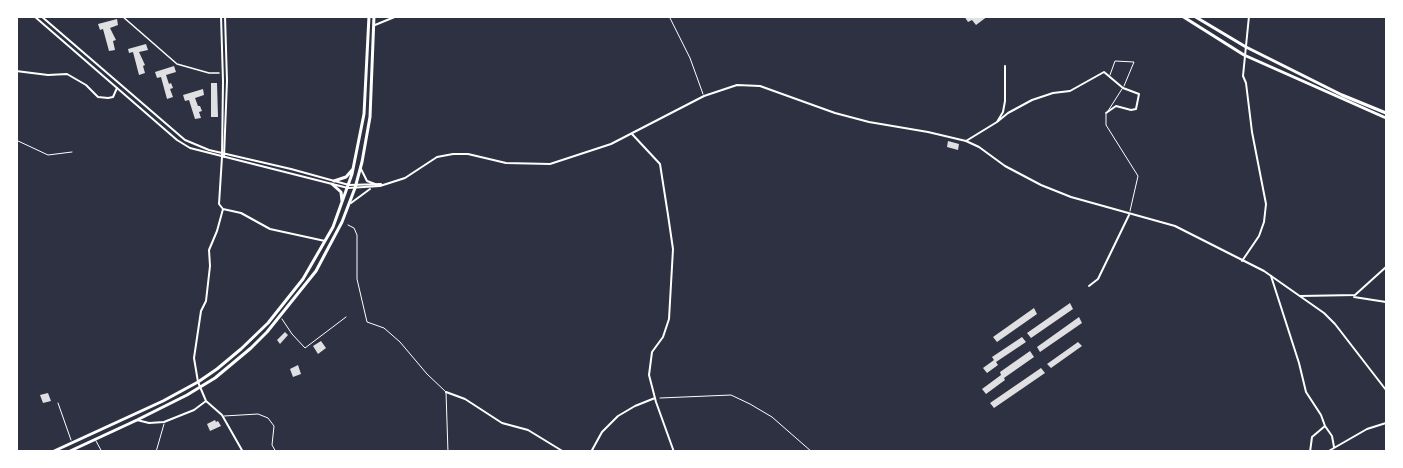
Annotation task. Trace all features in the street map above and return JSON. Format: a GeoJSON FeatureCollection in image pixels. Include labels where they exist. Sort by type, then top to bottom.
{"type":"FeatureCollection","features":[{"type":"Feature","properties":{"kind":"main road"},"geometry":{"type":"LineString","coordinates":[[52,452],[163,401],[198,382],[241,350],[273,317],[303,279],[325,241],[354,168],[365,108],[369,16]]}},
{"type":"Feature","properties":{"kind":"main road"},"geometry":{"type":"LineString","coordinates":[[68,452],[138,420],[201,387],[245,354],[280,317],[315,271],[342,222],[361,168],[370,117],[374,16]]}},
{"type":"Feature","properties":{"kind":"main road"},"geometry":{"type":"LineString","coordinates":[[1182,16],[1245,55],[1386,118]]}},
{"type":"Feature","properties":{"kind":"main road"},"geometry":{"type":"LineString","coordinates":[[1194,16],[1246,47],[1342,95],[1386,113]]}},
{"type":"Feature","properties":{"kind":"main road"},"geometry":{"type":"LineString","coordinates":[[342,203],[342,193],[333,183],[346,177],[354,168]]}},
{"type":"Feature","properties":{"kind":"street"},"geometry":{"type":"LineString","coordinates":[[34,16],[177,140],[190,148],[333,183],[373,187]]}},
{"type":"Feature","properties":{"kind":"street"},"geometry":{"type":"LineString","coordinates":[[41,16],[185,140],[208,150],[223,152],[333,183]]}},
{"type":"Feature","properties":{"kind":"street"},"geometry":{"type":"LineString","coordinates":[[122,16],[177,64],[219,74]]}},
{"type":"Feature","properties":{"kind":"street"},"geometry":{"type":"LineString","coordinates":[[223,16],[227,81],[219,204],[223,209],[241,213],[270,229],[325,241]]}},
{"type":"Feature","properties":{"kind":"street"},"geometry":{"type":"LineString","coordinates":[[374,25],[397,16]]}},
{"type":"Feature","properties":{"kind":"street"},"geometry":{"type":"LineString","coordinates":[[1242,261],[1259,236],[1264,222],[1266,204],[1243,76],[1249,16]]}},
{"type":"Feature","properties":{"kind":"street"},"geometry":{"type":"LineString","coordinates":[[997,122],[1003,112],[1005,101],[1005,66]]}},
{"type":"Feature","properties":{"kind":"street"},"geometry":{"type":"LineString","coordinates":[[16,71],[55,76],[67,74],[86,85],[98,97],[108,99],[113,97],[117,88]]}},
{"type":"Feature","properties":{"kind":"street"},"geometry":{"type":"LineString","coordinates":[[966,141],[1032,100],[1053,93],[1070,91],[1104,72],[1123,88],[1138,94],[1136,109],[1116,106],[1106,113]]}},
{"type":"Feature","properties":{"kind":"street"},"geometry":{"type":"LineString","coordinates":[[349,205],[373,187],[405,178],[437,157],[447,154],[468,154],[506,163],[550,164],[595,150],[632,134],[704,96],[737,85],[760,86],[835,113],[966,141],[1041,185],[1129,215],[1175,226],[1271,276],[1324,313],[1386,390]]}},
{"type":"Feature","properties":{"kind":"street"},"geometry":{"type":"LineString","coordinates":[[632,134],[660,164],[673,249],[669,319],[663,337],[652,352],[649,375],[674,452]]}},
{"type":"Feature","properties":{"kind":"street"},"geometry":{"type":"LineString","coordinates":[[361,168],[367,181],[380,185]]}},
{"type":"Feature","properties":{"kind":"street"},"geometry":{"type":"LineString","coordinates":[[356,187],[380,185]]}},
{"type":"Feature","properties":{"kind":"street"},"geometry":{"type":"LineString","coordinates":[[223,209],[209,248],[210,267],[206,301],[201,311],[194,358],[198,382],[206,401],[222,415],[243,452]]}},
{"type":"Feature","properties":{"kind":"street"},"geometry":{"type":"LineString","coordinates":[[1089,286],[1098,279],[1129,215]]}},
{"type":"Feature","properties":{"kind":"street"},"geometry":{"type":"LineString","coordinates":[[342,222],[348,225]]}},
{"type":"Feature","properties":{"kind":"street"},"geometry":{"type":"LineString","coordinates":[[1348,297],[1355,295],[1386,267]]}},
{"type":"Feature","properties":{"kind":"street"},"geometry":{"type":"LineString","coordinates":[[1271,276],[1306,392],[1332,436],[1334,447]]}},
{"type":"Feature","properties":{"kind":"street"},"geometry":{"type":"LineString","coordinates":[[1300,296],[1348,297],[1386,302]]}},
{"type":"Feature","properties":{"kind":"street"},"geometry":{"type":"LineString","coordinates":[[446,392],[465,399],[502,423],[528,430],[564,452]]}},
{"type":"Feature","properties":{"kind":"street"},"geometry":{"type":"LineString","coordinates":[[591,452],[602,432],[618,416],[655,398]]}},
{"type":"Feature","properties":{"kind":"street"},"geometry":{"type":"LineString","coordinates":[[138,420],[149,423],[164,422],[194,410],[206,401]]}},
{"type":"Feature","properties":{"kind":"street"},"geometry":{"type":"LineString","coordinates":[[1327,452],[1367,429],[1386,423]]}},
{"type":"Feature","properties":{"kind":"street"},"geometry":{"type":"LineString","coordinates":[[1310,452],[1312,437],[1325,426]]}},
{"type":"Feature","properties":{"kind":"lane"},"geometry":{"type":"LineString","coordinates":[[669,16],[690,58],[704,96]]}},
{"type":"Feature","properties":{"kind":"lane"},"geometry":{"type":"LineString","coordinates":[[1110,77],[1115,61],[1134,62],[1123,88],[1106,113],[1105,120],[1138,176],[1129,215]]}},
{"type":"Feature","properties":{"kind":"lane"},"geometry":{"type":"LineString","coordinates":[[348,225],[354,228],[357,236],[357,279],[367,322],[384,328],[400,342],[446,392],[448,452]]}},
{"type":"Feature","properties":{"kind":"lane"},"geometry":{"type":"LineString","coordinates":[[280,317],[306,348],[346,317]]}},
{"type":"Feature","properties":{"kind":"lane"},"geometry":{"type":"LineString","coordinates":[[58,403],[72,442]]}},
{"type":"Feature","properties":{"kind":"lane"},"geometry":{"type":"LineString","coordinates":[[222,415],[235,417],[258,414],[268,418],[274,426],[272,445],[276,452]]}},
{"type":"Feature","properties":{"kind":"lane"},"geometry":{"type":"LineString","coordinates":[[156,452],[164,422]]}},
{"type":"Feature","properties":{"kind":"lane"},"geometry":{"type":"LineString","coordinates":[[95,439],[102,452]]}},
{"type":"Feature","properties":{"kind":"path"},"geometry":{"type":"LineString","coordinates":[[16,140],[48,155],[72,152]]}},
{"type":"Feature","properties":{"kind":"path"},"geometry":{"type":"LineString","coordinates":[[655,398],[731,395],[772,417],[812,452]]}},
{"type":"Feature","properties":{"kind":"building"},"geometry":{"type":"Polygon","coordinates":[[[964,16],[974,18],[988,16],[976,25],[972,20],[968,22],[964,16]]]}},
{"type":"Feature","properties":{"kind":"building"},"geometry":{"type":"Polygon","coordinates":[[[117,19],[118,25],[110,28],[116,40],[113,41],[115,50],[109,51],[103,29],[100,30],[98,24],[117,19]]]}},
{"type":"Feature","properties":{"kind":"building"},"geometry":{"type":"Polygon","coordinates":[[[146,44],[148,50],[139,52],[145,65],[143,66],[145,73],[139,75],[133,52],[129,53],[128,49],[146,44]]]}},
{"type":"Feature","properties":{"kind":"building"},"geometry":{"type":"Polygon","coordinates":[[[174,66],[176,72],[166,75],[173,88],[170,89],[173,97],[167,99],[161,77],[157,78],[155,72],[174,66]]]}},
{"type":"Feature","properties":{"kind":"building"},"geometry":{"type":"Polygon","coordinates":[[[211,83],[217,83],[218,117],[211,117],[211,83]]]}},
{"type":"Feature","properties":{"kind":"building"},"geometry":{"type":"Polygon","coordinates":[[[203,89],[204,95],[195,98],[202,111],[199,112],[201,118],[195,119],[189,100],[185,101],[183,95],[203,89]]]}},
{"type":"Feature","properties":{"kind":"building"},"geometry":{"type":"Polygon","coordinates":[[[948,141],[959,144],[958,150],[947,147],[948,141]]]}},
{"type":"Feature","properties":{"kind":"building"},"geometry":{"type":"Polygon","coordinates":[[[1070,303],[1073,309],[1031,338],[1027,333],[1070,303]]]}},
{"type":"Feature","properties":{"kind":"building"},"geometry":{"type":"Polygon","coordinates":[[[1034,308],[1037,314],[997,342],[993,337],[1034,308]]]}},
{"type":"Feature","properties":{"kind":"building"},"geometry":{"type":"Polygon","coordinates":[[[1079,317],[1082,323],[1040,352],[1037,347],[1079,317]]]}},
{"type":"Feature","properties":{"kind":"building"},"geometry":{"type":"Polygon","coordinates":[[[285,332],[288,335],[280,344],[277,340],[285,332]]]}},
{"type":"Feature","properties":{"kind":"building"},"geometry":{"type":"Polygon","coordinates":[[[1022,337],[1026,342],[996,362],[998,365],[987,373],[983,368],[994,360],[992,357],[1022,337]]]}},
{"type":"Feature","properties":{"kind":"building"},"geometry":{"type":"Polygon","coordinates":[[[321,341],[326,348],[318,354],[313,346],[321,341]]]}},
{"type":"Feature","properties":{"kind":"building"},"geometry":{"type":"Polygon","coordinates":[[[1078,342],[1082,346],[1051,368],[1047,364],[1078,342]]]}},
{"type":"Feature","properties":{"kind":"building"},"geometry":{"type":"Polygon","coordinates":[[[1030,351],[1034,357],[986,394],[982,389],[1001,375],[1000,372],[1030,351]]]}},
{"type":"Feature","properties":{"kind":"building"},"geometry":{"type":"Polygon","coordinates":[[[298,365],[301,374],[293,377],[290,369],[298,365]]]}},
{"type":"Feature","properties":{"kind":"building"},"geometry":{"type":"Polygon","coordinates":[[[1041,368],[1045,373],[994,408],[990,403],[1041,368]]]}},
{"type":"Feature","properties":{"kind":"building"},"geometry":{"type":"Polygon","coordinates":[[[48,393],[51,401],[43,403],[40,395],[48,393]]]}},
{"type":"Feature","properties":{"kind":"building"},"geometry":{"type":"Polygon","coordinates":[[[215,420],[221,426],[210,431],[207,424],[215,420]]]}}]}
